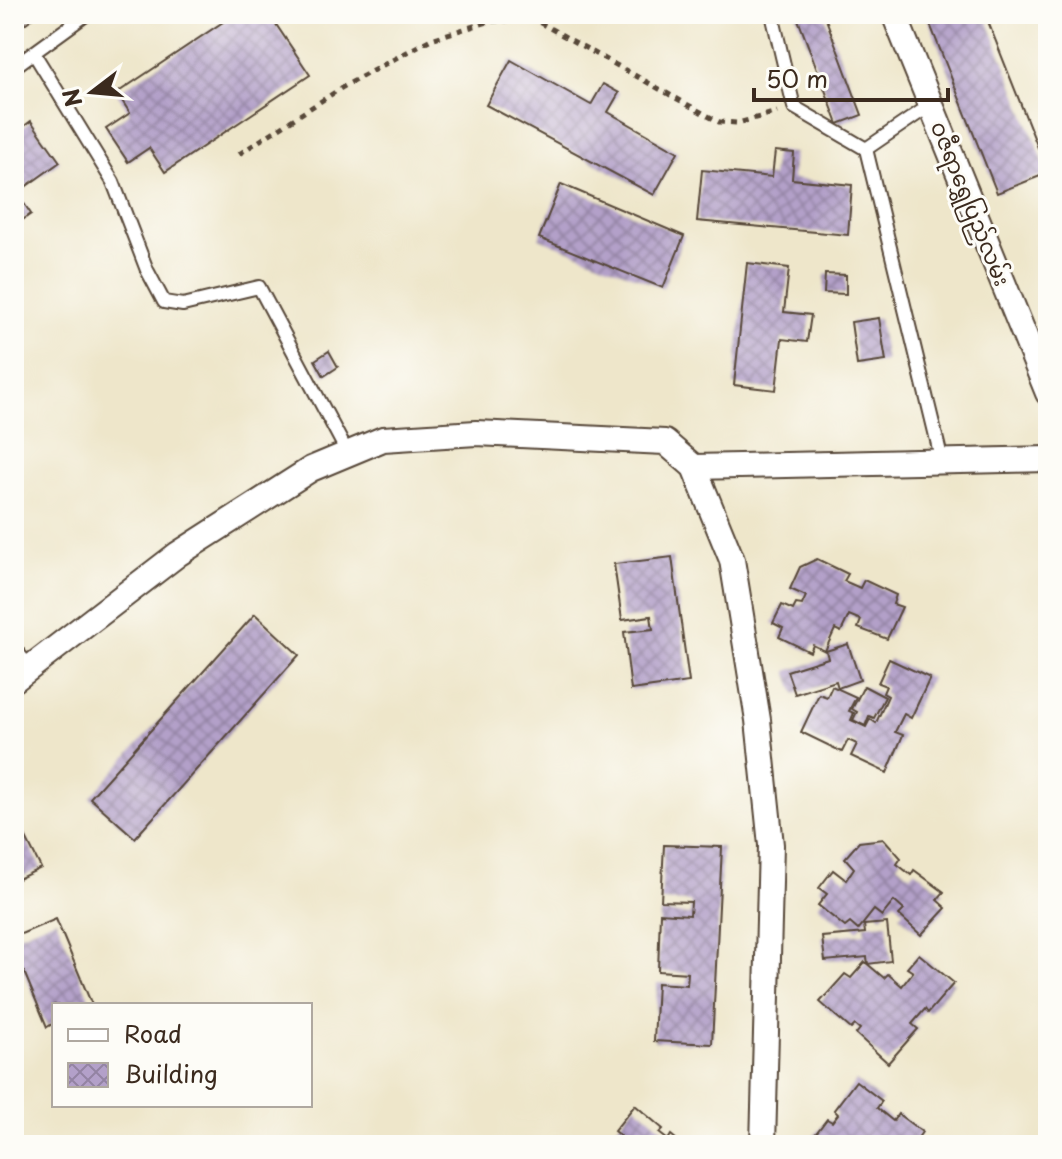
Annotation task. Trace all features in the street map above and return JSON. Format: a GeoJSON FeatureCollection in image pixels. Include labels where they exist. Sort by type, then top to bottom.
{"type":"FeatureCollection","features":[{"type":"Feature","properties":{"kind":"street","name":"ဝဇီရာရွှေပြည်လမ်း"},"geometry":{"type":"LineString","coordinates":[[894,14],[1048,393]]}},
{"type":"Feature","properties":{"kind":"street"},"geometry":{"type":"LineString","coordinates":[[22,674],[178,554],[311,469],[383,439],[491,434],[665,442],[694,467],[732,560],[758,720],[771,845],[763,1145]]}},
{"type":"Feature","properties":{"kind":"street"},"geometry":{"type":"LineString","coordinates":[[694,467],[1048,459]]}},
{"type":"Feature","properties":{"kind":"lane"},"geometry":{"type":"LineString","coordinates":[[14,67],[35,55],[87,14]]}},
{"type":"Feature","properties":{"kind":"lane"},"geometry":{"type":"LineString","coordinates":[[772,14],[794,107],[866,149],[942,461]]}},
{"type":"Feature","properties":{"kind":"lane"},"geometry":{"type":"LineString","coordinates":[[35,55],[113,182],[147,270],[164,302],[183,305],[259,287],[348,454]]}},
{"type":"Feature","properties":{"kind":"lane"},"geometry":{"type":"LineString","coordinates":[[866,149],[932,104]]}},
{"type":"Feature","properties":{"kind":"lane"},"geometry":{"type":"LineString","coordinates":[[14,648],[22,674]]}},
{"type":"Feature","properties":{"kind":"path"},"geometry":{"type":"LineString","coordinates":[[239,154],[343,87],[431,39],[491,21],[535,20],[719,122],[738,123],[794,107]]}},
{"type":"Feature","properties":{"kind":"building"},"geometry":{"type":"Polygon","coordinates":[[[14,14],[32,14],[34,17],[14,32],[14,14]]]}},
{"type":"Feature","properties":{"kind":"building"},"geometry":{"type":"Polygon","coordinates":[[[235,14],[269,14],[310,75],[165,172],[149,148],[128,162],[106,129],[130,113],[117,93],[235,14]]]}},
{"type":"Feature","properties":{"kind":"building"},"geometry":{"type":"Polygon","coordinates":[[[796,14],[824,14],[862,115],[838,124],[796,14]]]}},
{"type":"Feature","properties":{"kind":"building"},"geometry":{"type":"Polygon","coordinates":[[[926,14],[985,14],[1048,173],[997,193],[926,14]]]}},
{"type":"Feature","properties":{"kind":"building"},"geometry":{"type":"Polygon","coordinates":[[[511,60],[591,105],[603,84],[619,93],[608,112],[678,152],[654,195],[486,105],[511,60]]]}},
{"type":"Feature","properties":{"kind":"building"},"geometry":{"type":"Polygon","coordinates":[[[31,121],[60,162],[17,193],[31,214],[14,226],[14,134],[31,121]]]}},
{"type":"Feature","properties":{"kind":"building"},"geometry":{"type":"Polygon","coordinates":[[[775,151],[794,153],[792,179],[852,185],[848,235],[697,221],[702,170],[772,177],[775,151]]]}},
{"type":"Feature","properties":{"kind":"building"},"geometry":{"type":"Polygon","coordinates":[[[561,184],[684,236],[663,288],[539,238],[561,184]]]}},
{"type":"Feature","properties":{"kind":"building"},"geometry":{"type":"Polygon","coordinates":[[[747,263],[789,268],[784,312],[811,315],[807,342],[782,339],[776,390],[734,385],[747,263]]]}},
{"type":"Feature","properties":{"kind":"building"},"geometry":{"type":"Polygon","coordinates":[[[825,274],[846,275],[846,294],[824,293],[825,274]]]}},
{"type":"Feature","properties":{"kind":"building"},"geometry":{"type":"Polygon","coordinates":[[[879,318],[886,361],[857,365],[851,322],[879,318]]]}},
{"type":"Feature","properties":{"kind":"building"},"geometry":{"type":"Polygon","coordinates":[[[329,351],[338,367],[324,376],[315,360],[329,351]]]}},
{"type":"Feature","properties":{"kind":"building"},"geometry":{"type":"Polygon","coordinates":[[[672,557],[689,682],[631,690],[624,632],[653,629],[651,616],[622,620],[614,564],[672,557]]]}},
{"type":"Feature","properties":{"kind":"building"},"geometry":{"type":"Polygon","coordinates":[[[817,559],[848,574],[844,581],[860,588],[864,580],[896,595],[893,604],[902,607],[887,639],[858,628],[861,620],[849,615],[841,632],[835,629],[825,651],[813,645],[810,652],[779,637],[783,628],[773,623],[782,605],[793,610],[796,604],[802,605],[806,596],[790,589],[800,567],[817,559]]]}},
{"type":"Feature","properties":{"kind":"building"},"geometry":{"type":"Polygon","coordinates":[[[255,614],[299,655],[135,838],[90,798],[255,614]]]}},
{"type":"Feature","properties":{"kind":"building"},"geometry":{"type":"Polygon","coordinates":[[[848,644],[860,680],[838,688],[836,681],[795,694],[787,671],[828,658],[826,651],[848,644]]]}},
{"type":"Feature","properties":{"kind":"building"},"geometry":{"type":"Polygon","coordinates":[[[889,659],[930,678],[911,718],[904,714],[895,732],[903,735],[887,773],[851,756],[857,744],[848,740],[842,752],[801,732],[819,694],[827,697],[832,686],[856,697],[849,711],[854,713],[851,720],[866,727],[870,719],[876,723],[888,696],[883,693],[886,686],[878,683],[889,659]]]}},
{"type":"Feature","properties":{"kind":"building"},"geometry":{"type":"Polygon","coordinates":[[[864,686],[885,697],[874,718],[869,716],[865,726],[853,720],[857,712],[852,709],[864,686]]]}},
{"type":"Feature","properties":{"kind":"building"},"geometry":{"type":"Polygon","coordinates":[[[14,814],[41,868],[14,881],[14,814]]]}},
{"type":"Feature","properties":{"kind":"building"},"geometry":{"type":"Polygon","coordinates":[[[884,839],[901,858],[897,864],[911,875],[914,870],[944,892],[937,900],[946,908],[921,935],[899,915],[904,910],[894,901],[882,916],[874,910],[858,930],[850,923],[845,927],[818,905],[827,894],[819,888],[833,870],[846,880],[854,868],[845,858],[859,842],[884,839]]]}},
{"type":"Feature","properties":{"kind":"building"},"geometry":{"type":"Polygon","coordinates":[[[664,845],[722,847],[712,1044],[654,1041],[657,983],[687,985],[688,973],[658,971],[660,913],[690,915],[691,902],[661,901],[664,845]]]}},
{"type":"Feature","properties":{"kind":"building"},"geometry":{"type":"Polygon","coordinates":[[[56,919],[91,1003],[52,1003],[52,1024],[47,1027],[14,948],[14,937],[56,919]]]}},
{"type":"Feature","properties":{"kind":"building"},"geometry":{"type":"Polygon","coordinates":[[[887,923],[891,961],[868,964],[867,957],[825,961],[822,937],[865,933],[864,925],[887,923]]]}},
{"type":"Feature","properties":{"kind":"building"},"geometry":{"type":"Polygon","coordinates":[[[919,954],[954,983],[928,1013],[925,1009],[912,1024],[918,1029],[888,1063],[856,1034],[860,1029],[855,1025],[851,1029],[820,1002],[845,974],[851,978],[865,962],[884,978],[888,974],[902,986],[913,972],[907,968],[919,954]]]}},
{"type":"Feature","properties":{"kind":"building"},"geometry":{"type":"Polygon","coordinates":[[[856,1081],[882,1101],[877,1108],[893,1121],[898,1114],[922,1132],[913,1145],[807,1145],[827,1119],[832,1122],[838,1114],[834,1110],[856,1081]]]}},
{"type":"Feature","properties":{"kind":"building"},"geometry":{"type":"Polygon","coordinates":[[[635,1105],[663,1129],[659,1133],[668,1140],[671,1135],[683,1145],[613,1145],[620,1136],[614,1131],[635,1105]]]}}]}
